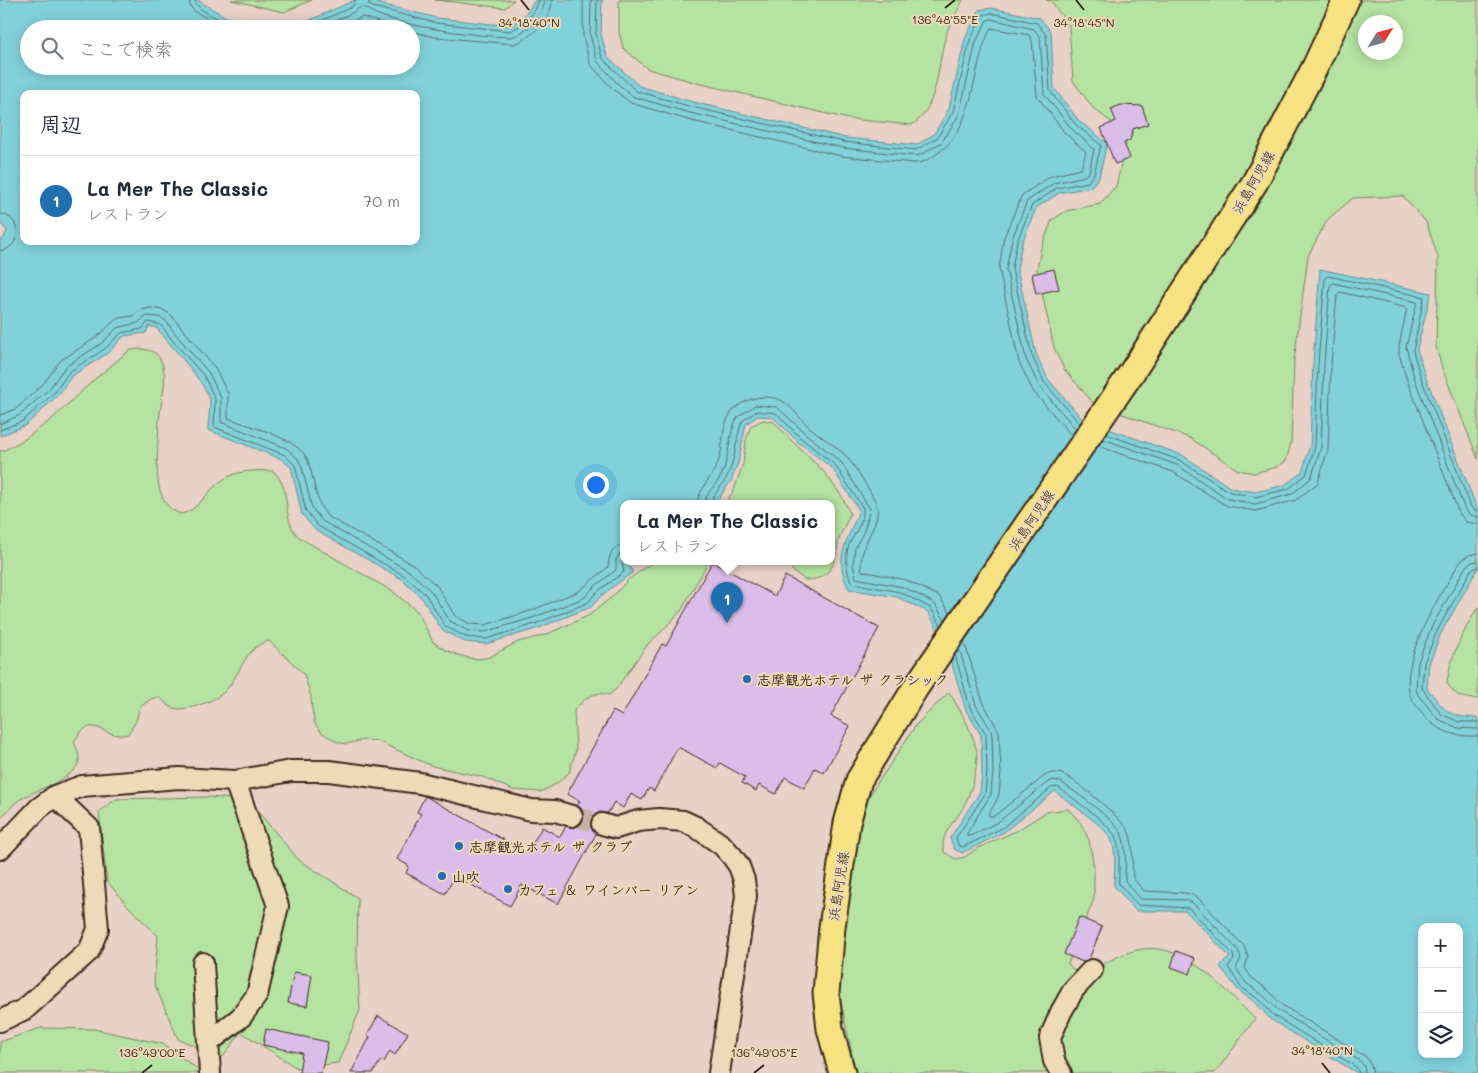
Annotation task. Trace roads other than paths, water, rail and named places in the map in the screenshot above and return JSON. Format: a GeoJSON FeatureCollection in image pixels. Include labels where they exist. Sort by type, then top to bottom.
{"type":"FeatureCollection","features":[{"type":"Feature","properties":{"kind":"main road","name":"浜島阿児線"},"geometry":{"type":"LineString","coordinates":[[842,1073],[830,1030],[826,993],[832,927],[847,823],[859,780],[916,687],[1132,372],[1255,182],[1315,66],[1346,0]]}},
{"type":"Feature","properties":{"kind":"lane"},"geometry":{"type":"LineString","coordinates":[[0,849],[40,808],[55,796],[82,786],[179,778],[234,781],[291,771],[329,771],[420,783],[531,810],[555,811],[572,816]]}},
{"type":"Feature","properties":{"kind":"lane"},"geometry":{"type":"LineString","coordinates":[[208,1043],[241,1017],[257,995],[278,906],[234,781]]}},
{"type":"Feature","properties":{"kind":"lane"},"geometry":{"type":"LineString","coordinates":[[0,1021],[24,1009],[89,951],[98,929],[89,828],[55,796]]}},
{"type":"Feature","properties":{"kind":"lane"},"geometry":{"type":"LineString","coordinates":[[602,824],[616,828],[638,821],[659,819],[683,821],[696,827],[722,845],[739,866],[744,880],[746,896],[719,1073]]}},
{"type":"Feature","properties":{"kind":"lane"},"geometry":{"type":"LineString","coordinates":[[202,963],[210,1073]]}},
{"type":"Feature","properties":{"kind":"lane"},"geometry":{"type":"LineString","coordinates":[[1061,1073],[1054,1061],[1050,1038],[1061,1012],[1074,989],[1092,970]]}},
{"type":"Feature","properties":{"kind":"water"},"geometry":{"type":"Polygon","coordinates":[[[0,0],[197,0],[226,17],[239,20],[20,20],[20,75],[420,75],[420,20],[310,20],[355,0],[365,0],[437,18],[510,26],[527,13],[535,0],[602,0],[601,34],[607,56],[639,86],[693,102],[846,138],[917,145],[934,134],[949,109],[965,39],[979,10],[991,8],[1040,18],[1051,32],[1054,88],[1079,121],[1107,143],[1099,177],[1091,187],[1059,193],[1036,208],[1022,243],[1017,269],[1036,354],[1048,379],[1083,420],[1182,455],[1231,488],[1255,492],[1285,485],[1302,472],[1310,446],[1313,363],[1320,269],[1431,293],[1417,349],[1424,373],[1478,511],[1478,568],[1441,633],[1429,664],[1427,688],[1443,707],[1453,714],[1478,718],[1478,1073],[1357,1073],[1270,1019],[1257,1004],[1238,990],[1220,966],[1230,957],[1186,911],[1136,911],[1114,886],[1115,862],[1111,839],[1094,821],[1055,791],[1004,832],[962,853],[954,849],[950,838],[980,792],[982,772],[981,735],[966,710],[945,642],[928,612],[897,597],[849,589],[844,578],[842,558],[847,539],[859,510],[832,468],[798,442],[773,417],[758,416],[746,424],[738,463],[731,481],[718,500],[620,500],[620,565],[628,565],[633,572],[602,595],[591,607],[536,629],[486,644],[465,642],[442,630],[422,598],[402,579],[315,530],[302,514],[291,467],[281,459],[208,430],[210,402],[208,394],[196,375],[157,328],[149,326],[146,333],[124,336],[109,352],[72,376],[58,395],[26,425],[0,436],[0,241],[4,238],[7,231],[0,222],[0,0]]]}},
{"type":"Feature","properties":{"kind":"tunnel"},"geometry":{"type":"LineString","coordinates":[[572,816],[602,824]]}},
{"type":"Feature","properties":{"kind":"place","name":"La Mer The Classic"},"geometry":{"type":"Point","coordinates":[727,623]}},
{"type":"Feature","properties":{"kind":"place","name":"志摩観光ホテル ザ クラシック"},"geometry":{"type":"Point","coordinates":[747,679]}},
{"type":"Feature","properties":{"kind":"place","name":"志摩観光ホテル ザ クラブ"},"geometry":{"type":"Point","coordinates":[459,846]}},
{"type":"Feature","properties":{"kind":"place","name":"山吹"},"geometry":{"type":"Point","coordinates":[442,876]}},
{"type":"Feature","properties":{"kind":"place","name":"カフェ ＆ ワインバー リアン"},"geometry":{"type":"Point","coordinates":[508,889]}}]}
